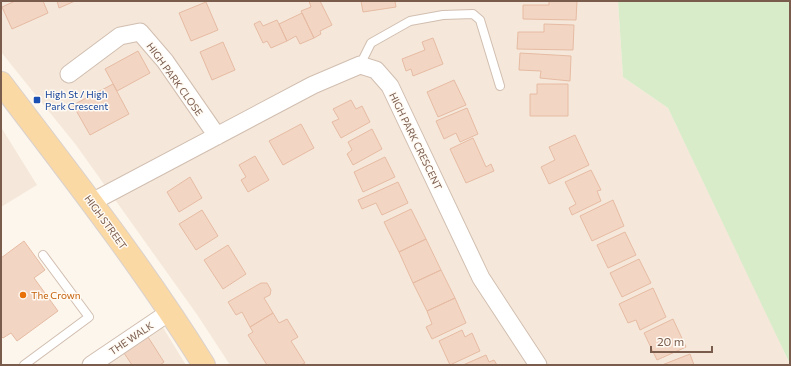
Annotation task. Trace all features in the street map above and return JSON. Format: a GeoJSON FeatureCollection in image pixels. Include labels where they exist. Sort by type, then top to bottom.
{"type":"FeatureCollection","features":[{"type":"Feature","properties":{"kind":"main road","name":"HIGH STREET"},"geometry":{"type":"LineString","coordinates":[[1,83],[92,202],[170,311],[204,365]]}},
{"type":"Feature","properties":{"kind":"street","name":"HIGH PARK CLOSE"},"geometry":{"type":"LineString","coordinates":[[69,74],[120,36],[140,32],[165,61],[217,136]]}},
{"type":"Feature","properties":{"kind":"street"},"geometry":{"type":"LineString","coordinates":[[92,202],[313,85],[360,65]]}},
{"type":"Feature","properties":{"kind":"street","name":"HIGH PARK CRESCENT"},"geometry":{"type":"LineString","coordinates":[[360,65],[376,70],[390,86],[481,278],[538,365]]}},
{"type":"Feature","properties":{"kind":"street","name":"THE WALK"},"geometry":{"type":"LineString","coordinates":[[91,365],[170,311]]}},
{"type":"Feature","properties":{"kind":"lane"},"geometry":{"type":"LineString","coordinates":[[360,65],[371,43],[410,21],[443,15],[473,14],[480,20],[500,86]]}},
{"type":"Feature","properties":{"kind":"lane"},"geometry":{"type":"LineString","coordinates":[[24,365],[89,317],[44,255]]}},
{"type":"Feature","properties":{"kind":"shaded area"},"geometry":{"type":"Polygon","coordinates":[[[1,1],[618,1],[623,77],[668,108],[765,309],[790,365],[230,365],[198,316],[76,145],[1,52],[1,1]]]}},
{"type":"Feature","properties":{"kind":"shaded area"},"geometry":{"type":"Polygon","coordinates":[[[1,127],[37,185],[1,207],[1,127]]]}},
{"type":"Feature","properties":{"kind":"shaded area"},"geometry":{"type":"Polygon","coordinates":[[[162,326],[186,365],[106,365],[148,337],[162,326]]]}},
{"type":"Feature","properties":{"kind":"green space"},"geometry":{"type":"Polygon","coordinates":[[[618,1],[790,1],[790,364],[668,108],[623,77],[618,1]]]}},
{"type":"Feature","properties":{"kind":"building"},"geometry":{"type":"Polygon","coordinates":[[[15,1],[43,1],[48,13],[12,29],[2,7],[15,1]]]}},
{"type":"Feature","properties":{"kind":"building"},"geometry":{"type":"Polygon","coordinates":[[[57,1],[75,1],[59,8],[57,1]]]}},
{"type":"Feature","properties":{"kind":"building"},"geometry":{"type":"Polygon","coordinates":[[[309,1],[320,1],[332,25],[320,31],[321,34],[314,38],[301,11],[311,7],[309,1]]]}},
{"type":"Feature","properties":{"kind":"building"},"geometry":{"type":"Polygon","coordinates":[[[361,1],[395,1],[396,7],[363,12],[361,1]]]}},
{"type":"Feature","properties":{"kind":"building"},"geometry":{"type":"Polygon","coordinates":[[[549,1],[577,1],[576,20],[523,19],[523,5],[549,5],[549,1]]]}},
{"type":"Feature","properties":{"kind":"building"},"geometry":{"type":"Polygon","coordinates":[[[206,2],[218,30],[191,41],[179,13],[206,2]]]}},
{"type":"Feature","properties":{"kind":"building"},"geometry":{"type":"Polygon","coordinates":[[[302,13],[314,38],[300,44],[296,36],[287,41],[279,24],[302,13]]]}},
{"type":"Feature","properties":{"kind":"building"},"geometry":{"type":"Polygon","coordinates":[[[277,20],[287,41],[271,48],[267,41],[263,43],[254,24],[260,21],[263,26],[277,20]]]}},
{"type":"Feature","properties":{"kind":"building"},"geometry":{"type":"Polygon","coordinates":[[[544,24],[574,25],[573,50],[517,49],[518,32],[544,32],[544,24]]]}},
{"type":"Feature","properties":{"kind":"building"},"geometry":{"type":"Polygon","coordinates":[[[433,38],[443,64],[413,76],[411,69],[406,71],[402,59],[425,50],[422,42],[433,38]]]}},
{"type":"Feature","properties":{"kind":"building"},"geometry":{"type":"Polygon","coordinates":[[[223,42],[235,70],[212,80],[200,52],[223,42]]]}},
{"type":"Feature","properties":{"kind":"building"},"geometry":{"type":"Polygon","coordinates":[[[138,51],[150,73],[117,91],[105,69],[138,51]]]}},
{"type":"Feature","properties":{"kind":"building"},"geometry":{"type":"Polygon","coordinates":[[[520,53],[571,56],[570,81],[540,78],[541,71],[519,70],[520,53]]]}},
{"type":"Feature","properties":{"kind":"building"},"geometry":{"type":"Polygon","coordinates":[[[454,80],[466,105],[438,117],[427,92],[454,80]]]}},
{"type":"Feature","properties":{"kind":"building"},"geometry":{"type":"Polygon","coordinates":[[[113,84],[129,114],[90,135],[73,105],[113,84]]]}},
{"type":"Feature","properties":{"kind":"building"},"geometry":{"type":"Polygon","coordinates":[[[537,84],[568,84],[568,116],[530,116],[530,94],[537,94],[537,84]]]}},
{"type":"Feature","properties":{"kind":"building"},"geometry":{"type":"Polygon","coordinates":[[[351,100],[356,109],[362,106],[370,122],[341,138],[332,122],[339,119],[333,109],[351,100]]]}},
{"type":"Feature","properties":{"kind":"building"},"geometry":{"type":"Polygon","coordinates":[[[467,108],[478,134],[460,142],[456,133],[444,139],[436,121],[467,108]]]}},
{"type":"Feature","properties":{"kind":"building"},"geometry":{"type":"Polygon","coordinates":[[[301,124],[314,148],[283,165],[269,141],[301,124]]]}},
{"type":"Feature","properties":{"kind":"building"},"geometry":{"type":"Polygon","coordinates":[[[372,129],[382,149],[353,165],[347,154],[352,150],[348,142],[372,129]]]}},
{"type":"Feature","properties":{"kind":"building"},"geometry":{"type":"Polygon","coordinates":[[[575,135],[589,165],[549,184],[541,167],[555,160],[549,147],[575,135]]]}},
{"type":"Feature","properties":{"kind":"building"},"geometry":{"type":"Polygon","coordinates":[[[473,138],[486,167],[491,164],[494,171],[466,183],[450,149],[473,138]]]}},
{"type":"Feature","properties":{"kind":"building"},"geometry":{"type":"Polygon","coordinates":[[[255,156],[269,180],[248,192],[241,180],[246,177],[239,165],[255,156]]]}},
{"type":"Feature","properties":{"kind":"building"},"geometry":{"type":"Polygon","coordinates":[[[385,157],[395,177],[363,192],[354,172],[385,157]]]}},
{"type":"Feature","properties":{"kind":"building"},"geometry":{"type":"Polygon","coordinates":[[[591,170],[601,190],[597,191],[601,201],[572,215],[569,208],[576,204],[565,182],[591,170]]]}},
{"type":"Feature","properties":{"kind":"building"},"geometry":{"type":"Polygon","coordinates":[[[190,177],[202,198],[179,212],[167,192],[190,177]]]}},
{"type":"Feature","properties":{"kind":"building"},"geometry":{"type":"Polygon","coordinates":[[[398,182],[408,203],[382,215],[376,203],[362,209],[358,200],[398,182]]]}},
{"type":"Feature","properties":{"kind":"building"},"geometry":{"type":"Polygon","coordinates":[[[613,200],[624,226],[592,241],[580,216],[613,200]]]}},
{"type":"Feature","properties":{"kind":"building"},"geometry":{"type":"Polygon","coordinates":[[[411,209],[426,239],[399,252],[384,222],[411,209]]]}},
{"type":"Feature","properties":{"kind":"building"},"geometry":{"type":"Polygon","coordinates":[[[202,210],[218,236],[196,250],[179,224],[202,210]]]}},
{"type":"Feature","properties":{"kind":"building"},"geometry":{"type":"Polygon","coordinates":[[[625,232],[636,255],[608,268],[597,245],[625,232]]]}},
{"type":"Feature","properties":{"kind":"building"},"geometry":{"type":"Polygon","coordinates":[[[426,239],[441,270],[413,283],[399,252],[426,239]]]}},
{"type":"Feature","properties":{"kind":"building","name":"The Crown"},"geometry":{"type":"Polygon","coordinates":[[[24,241],[45,270],[34,278],[58,311],[17,341],[11,333],[3,338],[1,336],[1,258],[24,241]]]}},
{"type":"Feature","properties":{"kind":"building"},"geometry":{"type":"Polygon","coordinates":[[[228,245],[246,274],[223,289],[204,260],[228,245]]]}},
{"type":"Feature","properties":{"kind":"building"},"geometry":{"type":"Polygon","coordinates":[[[639,259],[651,283],[622,297],[610,273],[639,259]]]}},
{"type":"Feature","properties":{"kind":"building"},"geometry":{"type":"Polygon","coordinates":[[[441,270],[455,298],[427,311],[413,283],[441,270]]]}},
{"type":"Feature","properties":{"kind":"building"},"geometry":{"type":"Polygon","coordinates":[[[261,283],[267,283],[271,290],[270,295],[264,298],[273,313],[250,327],[242,312],[236,315],[228,302],[261,283]]]}},
{"type":"Feature","properties":{"kind":"building"},"geometry":{"type":"Polygon","coordinates":[[[653,288],[666,317],[640,330],[636,320],[628,323],[619,304],[653,288]]]}},
{"type":"Feature","properties":{"kind":"building"},"geometry":{"type":"Polygon","coordinates":[[[455,298],[466,323],[432,339],[426,327],[432,324],[427,311],[455,298]]]}},
{"type":"Feature","properties":{"kind":"building"},"geometry":{"type":"Polygon","coordinates":[[[273,313],[279,323],[287,319],[298,337],[291,341],[305,363],[301,365],[267,365],[248,335],[253,332],[250,327],[273,313]]]}},
{"type":"Feature","properties":{"kind":"building"},"geometry":{"type":"Polygon","coordinates":[[[673,319],[686,347],[657,360],[644,333],[673,319]]]}},
{"type":"Feature","properties":{"kind":"building"},"geometry":{"type":"Polygon","coordinates":[[[462,330],[465,337],[472,333],[480,351],[450,365],[439,341],[462,330]]]}},
{"type":"Feature","properties":{"kind":"building"},"geometry":{"type":"Polygon","coordinates":[[[148,337],[164,362],[160,365],[132,365],[124,353],[148,337]]]}},
{"type":"Feature","properties":{"kind":"building"},"geometry":{"type":"Polygon","coordinates":[[[690,354],[694,365],[662,365],[690,354]]]}},
{"type":"Feature","properties":{"kind":"building"},"geometry":{"type":"Polygon","coordinates":[[[486,355],[489,362],[494,360],[497,365],[463,365],[486,355]]]}},
{"type":"Feature","properties":{"kind":"place","name":"High St / High Park Crescent"},"geometry":{"type":"Point","coordinates":[37,100]}},
{"type":"Feature","properties":{"kind":"place","name":"The Crown"},"geometry":{"type":"Point","coordinates":[23,295]}}]}
